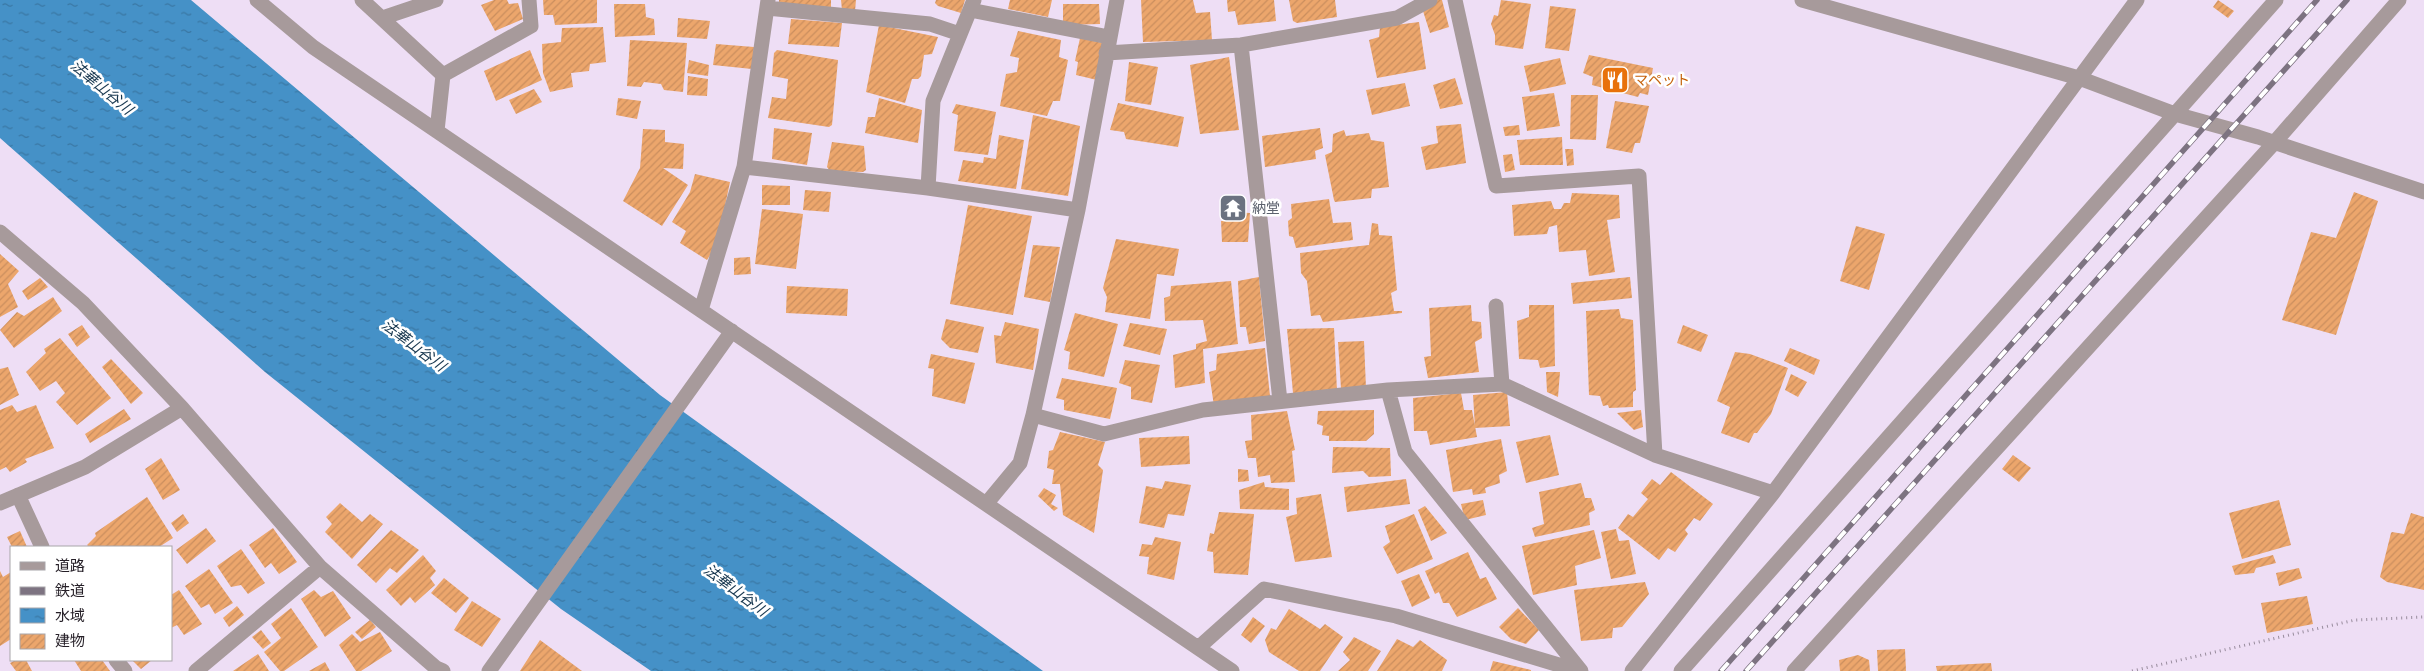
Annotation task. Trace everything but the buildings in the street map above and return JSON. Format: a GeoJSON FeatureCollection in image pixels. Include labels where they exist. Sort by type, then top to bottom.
{"type":"FeatureCollection","features":[{"type":"Feature","properties":{"kind":"street"},"geometry":{"type":"LineString","coordinates":[[257,0],[313,47],[1232,671]]}},
{"type":"Feature","properties":{"kind":"street"},"geometry":{"type":"LineString","coordinates":[[362,0],[443,75]]}},
{"type":"Feature","properties":{"kind":"street"},"geometry":{"type":"LineString","coordinates":[[382,18],[436,0]]}},
{"type":"Feature","properties":{"kind":"street"},"geometry":{"type":"LineString","coordinates":[[443,75],[531,26],[529,0]]}},
{"type":"Feature","properties":{"kind":"street"},"geometry":{"type":"LineString","coordinates":[[986,504],[1020,463],[1033,415],[1078,210],[1117,0]]}},
{"type":"Feature","properties":{"kind":"street"},"geometry":{"type":"LineString","coordinates":[[1106,53],[1241,45],[1398,18],[1430,0]]}},
{"type":"Feature","properties":{"kind":"street"},"geometry":{"type":"LineString","coordinates":[[1455,0],[1496,186],[1639,176],[1655,455]]}},
{"type":"Feature","properties":{"kind":"street"},"geometry":{"type":"LineString","coordinates":[[1802,0],[2079,78],[2175,114],[2274,143],[2424,192]]}},
{"type":"Feature","properties":{"kind":"street"},"geometry":{"type":"LineString","coordinates":[[1632,671],[1773,493],[2137,0]]}},
{"type":"Feature","properties":{"kind":"street"},"geometry":{"type":"LineString","coordinates":[[1681,671],[2276,0]]}},
{"type":"Feature","properties":{"kind":"street"},"geometry":{"type":"LineString","coordinates":[[1794,671],[2274,143],[2400,0]]}},
{"type":"Feature","properties":{"kind":"street"},"geometry":{"type":"LineString","coordinates":[[701,310],[744,167],[767,4],[930,24],[960,34]]}},
{"type":"Feature","properties":{"kind":"street"},"geometry":{"type":"LineString","coordinates":[[928,188],[933,100],[972,5],[1109,37]]}},
{"type":"Feature","properties":{"kind":"street"},"geometry":{"type":"LineString","coordinates":[[1241,45],[1280,401]]}},
{"type":"Feature","properties":{"kind":"street"},"geometry":{"type":"LineString","coordinates":[[437,131],[443,75]]}},
{"type":"Feature","properties":{"kind":"street"},"geometry":{"type":"LineString","coordinates":[[744,167],[928,188],[1078,210]]}},
{"type":"Feature","properties":{"kind":"street"},"geometry":{"type":"LineString","coordinates":[[0,232],[82,302],[182,408],[320,566],[436,668],[443,671]]}},
{"type":"Feature","properties":{"kind":"street"},"geometry":{"type":"LineString","coordinates":[[1496,306],[1502,384]]}},
{"type":"Feature","properties":{"kind":"street"},"geometry":{"type":"LineString","coordinates":[[489,671],[532,608],[732,331]]}},
{"type":"Feature","properties":{"kind":"street"},"geometry":{"type":"LineString","coordinates":[[1033,415],[1104,434],[1203,410],[1388,390],[1502,384],[1655,455],[1773,493]]}},
{"type":"Feature","properties":{"kind":"street"},"geometry":{"type":"LineString","coordinates":[[1388,390],[1405,452],[1580,671]]}},
{"type":"Feature","properties":{"kind":"street"},"geometry":{"type":"LineString","coordinates":[[0,502],[85,466],[182,408]]}},
{"type":"Feature","properties":{"kind":"street"},"geometry":{"type":"LineString","coordinates":[[18,495],[42,546]]}},
{"type":"Feature","properties":{"kind":"street"},"geometry":{"type":"LineString","coordinates":[[196,671],[320,566]]}},
{"type":"Feature","properties":{"kind":"street"},"geometry":{"type":"LineString","coordinates":[[1198,648],[1264,589],[1396,616],[1580,671]]}},
{"type":"Feature","properties":{"kind":"street"},"geometry":{"type":"LineString","coordinates":[[117,661],[125,671]]}},
{"type":"Feature","properties":{"kind":"path"},"geometry":{"type":"LineString","coordinates":[[2132,671],[2355,620],[2424,617]]}},
{"type":"Feature","properties":{"kind":"water","name":"法華山谷川"},"geometry":{"type":"Polygon","coordinates":[[[0,0],[191,0],[660,395],[1043,671],[651,671],[561,609],[265,372],[0,138],[0,0]]]}},
{"type":"Feature","properties":{"kind":"railway"},"geometry":{"type":"LineString","coordinates":[[1721,671],[2317,0]]}},
{"type":"Feature","properties":{"kind":"railway"},"geometry":{"type":"LineString","coordinates":[[1746,671],[2347,0]]}},
{"type":"Feature","properties":{"kind":"place","name":"マペット"},"geometry":{"type":"Point","coordinates":[1615,80]}},
{"type":"Feature","properties":{"kind":"place","name":"納堂"},"geometry":{"type":"Point","coordinates":[1233,208]}}]}
